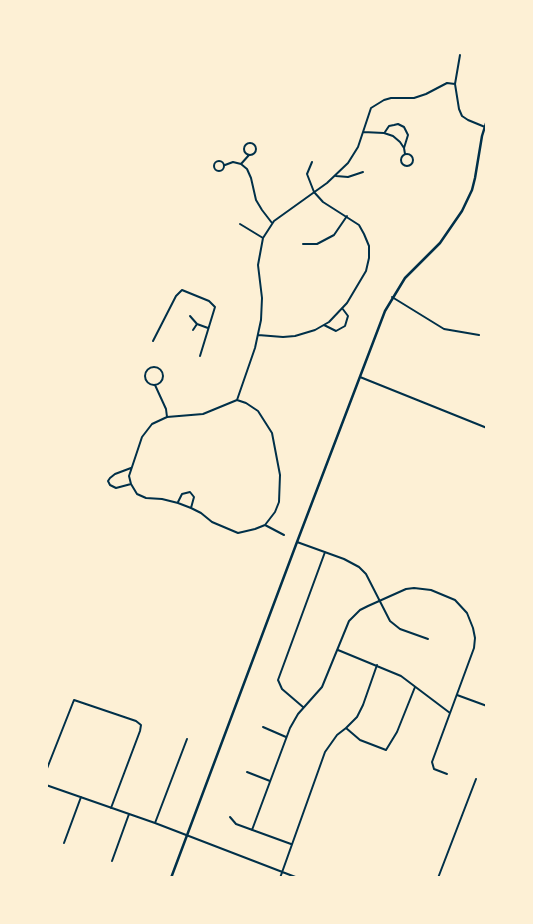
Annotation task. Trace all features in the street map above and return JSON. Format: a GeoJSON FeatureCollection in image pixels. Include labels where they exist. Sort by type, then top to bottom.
{"type":"FeatureCollection","features":[{"type":"Feature","properties":{"kind":"main road"},"geometry":{"type":"LineString","coordinates":[[171,878],[297,542],[392,297],[412,269],[448,233],[462,211],[472,190],[487,120]]}},
{"type":"Feature","properties":{"kind":"street"},"geometry":{"type":"LineString","coordinates":[[460,55],[455,84],[459,110],[462,116],[484,127]]}},
{"type":"Feature","properties":{"kind":"street"},"geometry":{"type":"LineString","coordinates":[[237,400],[255,348],[261,320],[262,298],[258,265],[263,238],[272,223],[335,176],[348,162],[358,147],[371,108],[391,98],[414,98],[426,94],[447,82],[455,84]]}},
{"type":"Feature","properties":{"kind":"street"},"geometry":{"type":"LineString","coordinates":[[384,132],[389,126],[404,127],[408,135],[404,148]]}},
{"type":"Feature","properties":{"kind":"street"},"geometry":{"type":"LineString","coordinates":[[363,132],[384,132],[393,136],[404,148],[405,154],[400,161],[404,166],[408,167],[413,163],[413,159],[411,155],[405,154]]}},
{"type":"Feature","properties":{"kind":"street"},"geometry":{"type":"LineString","coordinates":[[241,164],[249,155],[253,155],[256,150],[256,146],[252,143],[246,145],[244,149],[245,153],[249,155]]}},
{"type":"Feature","properties":{"kind":"street"},"geometry":{"type":"LineString","coordinates":[[224,165],[222,161],[218,161],[214,166],[217,171],[221,171],[224,165],[233,162],[241,164],[247,170],[251,178],[256,200],[272,223]]}},
{"type":"Feature","properties":{"kind":"street"},"geometry":{"type":"LineString","coordinates":[[258,335],[295,336],[324,325],[342,308],[366,271],[369,246],[364,234],[359,225],[323,202],[314,192],[307,174],[312,162]]}},
{"type":"Feature","properties":{"kind":"street"},"geometry":{"type":"LineString","coordinates":[[335,176],[348,178],[362,172]]}},
{"type":"Feature","properties":{"kind":"street"},"geometry":{"type":"LineString","coordinates":[[303,244],[317,244],[334,235],[347,216]]}},
{"type":"Feature","properties":{"kind":"street"},"geometry":{"type":"LineString","coordinates":[[240,224],[263,238]]}},
{"type":"Feature","properties":{"kind":"street"},"geometry":{"type":"LineString","coordinates":[[153,341],[176,296],[182,290],[209,301],[215,307],[200,356]]}},
{"type":"Feature","properties":{"kind":"street"},"geometry":{"type":"LineString","coordinates":[[392,297],[444,329],[479,335]]}},
{"type":"Feature","properties":{"kind":"street"},"geometry":{"type":"LineString","coordinates":[[324,325],[336,331],[345,326],[348,316],[342,308]]}},
{"type":"Feature","properties":{"kind":"street"},"geometry":{"type":"LineString","coordinates":[[190,316],[195,319],[197,324],[208,328]]}},
{"type":"Feature","properties":{"kind":"street"},"geometry":{"type":"LineString","coordinates":[[193,330],[197,324]]}},
{"type":"Feature","properties":{"kind":"street"},"geometry":{"type":"LineString","coordinates":[[155,385],[160,383],[163,376],[159,369],[153,367],[146,372],[146,378],[149,383],[155,385],[168,417]]}},
{"type":"Feature","properties":{"kind":"street"},"geometry":{"type":"LineString","coordinates":[[360,377],[487,428]]}},
{"type":"Feature","properties":{"kind":"street"},"geometry":{"type":"LineString","coordinates":[[237,400],[246,403],[258,411],[272,433],[280,475],[279,502],[275,512],[265,525],[255,530],[238,533],[212,522],[191,508],[162,499],[146,498],[137,494],[129,476],[142,437],[152,424],[168,417],[203,414],[237,400]]}},
{"type":"Feature","properties":{"kind":"street"},"geometry":{"type":"LineString","coordinates":[[131,468],[114,474],[108,481],[110,485],[116,488],[131,484]]}},
{"type":"Feature","properties":{"kind":"street"},"geometry":{"type":"LineString","coordinates":[[178,503],[182,494],[190,492],[194,498],[191,508]]}},
{"type":"Feature","properties":{"kind":"street"},"geometry":{"type":"LineString","coordinates":[[265,525],[284,535]]}},
{"type":"Feature","properties":{"kind":"street"},"geometry":{"type":"LineString","coordinates":[[297,542],[344,559],[359,567],[366,574],[390,621],[400,628],[428,639]]}},
{"type":"Feature","properties":{"kind":"street"},"geometry":{"type":"LineString","coordinates":[[303,707],[282,689],[278,680],[326,552]]}},
{"type":"Feature","properties":{"kind":"street"},"geometry":{"type":"LineString","coordinates":[[252,830],[286,737],[303,707],[322,687],[349,621],[360,610],[378,600],[397,592],[414,588],[431,590],[446,596],[462,606],[470,620],[475,638],[471,657],[432,762],[434,769],[447,774]]}},
{"type":"Feature","properties":{"kind":"street"},"geometry":{"type":"LineString","coordinates":[[338,650],[400,676],[450,713]]}},
{"type":"Feature","properties":{"kind":"street"},"geometry":{"type":"LineString","coordinates":[[280,878],[326,752],[337,735],[346,728],[360,711],[377,665]]}},
{"type":"Feature","properties":{"kind":"street"},"geometry":{"type":"LineString","coordinates":[[346,728],[360,740],[386,750],[398,732],[415,686]]}},
{"type":"Feature","properties":{"kind":"street"},"geometry":{"type":"LineString","coordinates":[[457,695],[487,706]]}},
{"type":"Feature","properties":{"kind":"street"},"geometry":{"type":"LineString","coordinates":[[46,771],[74,700],[136,721],[141,725],[140,731],[111,808]]}},
{"type":"Feature","properties":{"kind":"street"},"geometry":{"type":"LineString","coordinates":[[263,727],[286,737]]}},
{"type":"Feature","properties":{"kind":"street"},"geometry":{"type":"LineString","coordinates":[[155,823],[187,739]]}},
{"type":"Feature","properties":{"kind":"street"},"geometry":{"type":"LineString","coordinates":[[247,772],[270,781]]}},
{"type":"Feature","properties":{"kind":"street"},"geometry":{"type":"LineString","coordinates":[[438,878],[476,779]]}},
{"type":"Feature","properties":{"kind":"street"},"geometry":{"type":"LineString","coordinates":[[46,785],[188,835],[298,878]]}},
{"type":"Feature","properties":{"kind":"street"},"geometry":{"type":"LineString","coordinates":[[64,843],[81,797]]}},
{"type":"Feature","properties":{"kind":"street"},"geometry":{"type":"LineString","coordinates":[[112,861],[129,814]]}},
{"type":"Feature","properties":{"kind":"street"},"geometry":{"type":"LineString","coordinates":[[230,817],[236,824],[291,844]]}}]}
